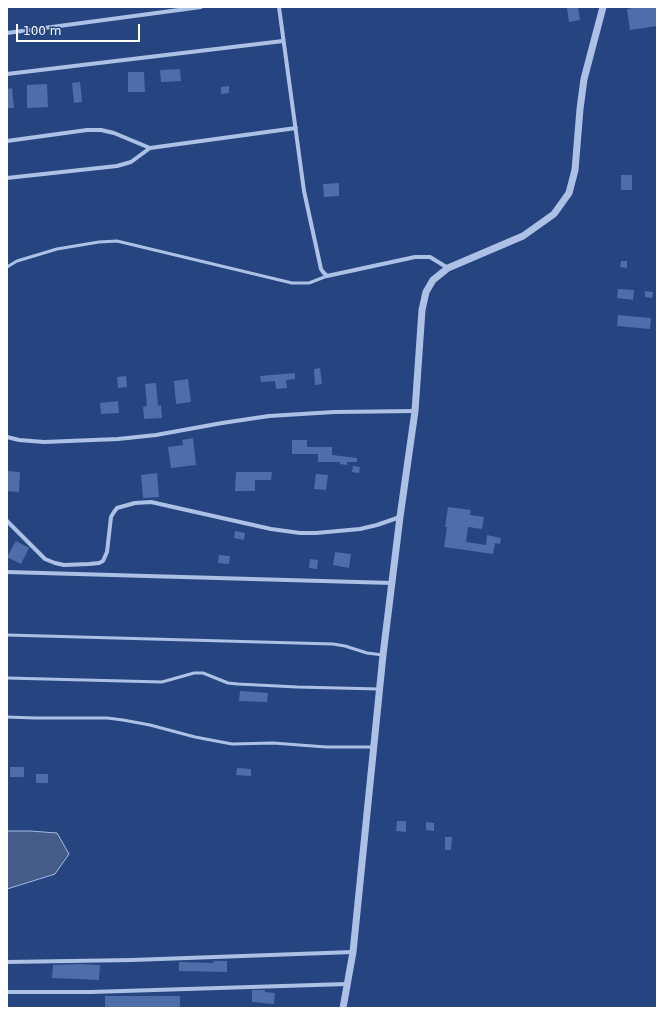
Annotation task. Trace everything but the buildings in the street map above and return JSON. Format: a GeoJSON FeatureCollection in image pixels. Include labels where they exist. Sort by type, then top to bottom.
{"type":"FeatureCollection","features":[{"type":"Feature","properties":{"kind":"street"},"geometry":{"type":"LineString","coordinates":[[7,33],[201,7]]}},
{"type":"Feature","properties":{"kind":"street"},"geometry":{"type":"LineString","coordinates":[[279,7],[306,199],[321,269],[327,276],[415,258],[430,258],[448,268]]}},
{"type":"Feature","properties":{"kind":"street"},"geometry":{"type":"LineString","coordinates":[[343,1008],[346,984],[353,952],[379,689],[400,517],[415,411],[422,310],[426,292],[433,280],[448,268],[523,236],[554,214],[569,193],[575,170],[584,79],[604,7]]}},
{"type":"Feature","properties":{"kind":"street"},"geometry":{"type":"LineString","coordinates":[[7,74],[283,41]]}},
{"type":"Feature","properties":{"kind":"street"},"geometry":{"type":"LineString","coordinates":[[7,178],[117,166],[131,162],[150,148],[296,128]]}},
{"type":"Feature","properties":{"kind":"street"},"geometry":{"type":"LineString","coordinates":[[7,141],[87,130],[101,130],[114,133],[150,148]]}},
{"type":"Feature","properties":{"kind":"street"},"geometry":{"type":"LineString","coordinates":[[7,437],[19,440],[44,442],[118,439],[156,435],[269,416],[334,412],[415,411]]}},
{"type":"Feature","properties":{"kind":"street"},"geometry":{"type":"LineString","coordinates":[[7,521],[45,559],[55,563],[70,565],[99,563],[103,561],[107,552],[111,517],[117,508],[135,503],[151,502],[271,529],[300,533],[360,529],[376,526],[400,517]]}},
{"type":"Feature","properties":{"kind":"street"},"geometry":{"type":"LineString","coordinates":[[7,572],[392,583]]}},
{"type":"Feature","properties":{"kind":"street"},"geometry":{"type":"LineString","coordinates":[[7,962],[140,960],[353,952]]}},
{"type":"Feature","properties":{"kind":"street"},"geometry":{"type":"LineString","coordinates":[[7,992],[91,992],[346,984]]}},
{"type":"Feature","properties":{"kind":"lane"},"geometry":{"type":"LineString","coordinates":[[7,267],[17,261],[57,249],[99,242],[117,241],[292,283],[309,283],[327,276]]}},
{"type":"Feature","properties":{"kind":"lane"},"geometry":{"type":"LineString","coordinates":[[7,635],[334,644],[367,653],[383,655]]}},
{"type":"Feature","properties":{"kind":"lane"},"geometry":{"type":"LineString","coordinates":[[7,678],[162,682],[194,673],[203,673],[238,684],[379,689]]}},
{"type":"Feature","properties":{"kind":"lane"},"geometry":{"type":"LineString","coordinates":[[7,717],[107,718],[150,725],[209,740],[232,744],[273,743],[326,747],[373,747]]}},
{"type":"Feature","properties":{"kind":"water"},"geometry":{"type":"Polygon","coordinates":[[[7,831],[57,833],[69,854],[55,874],[7,889],[7,831]]]}}]}
